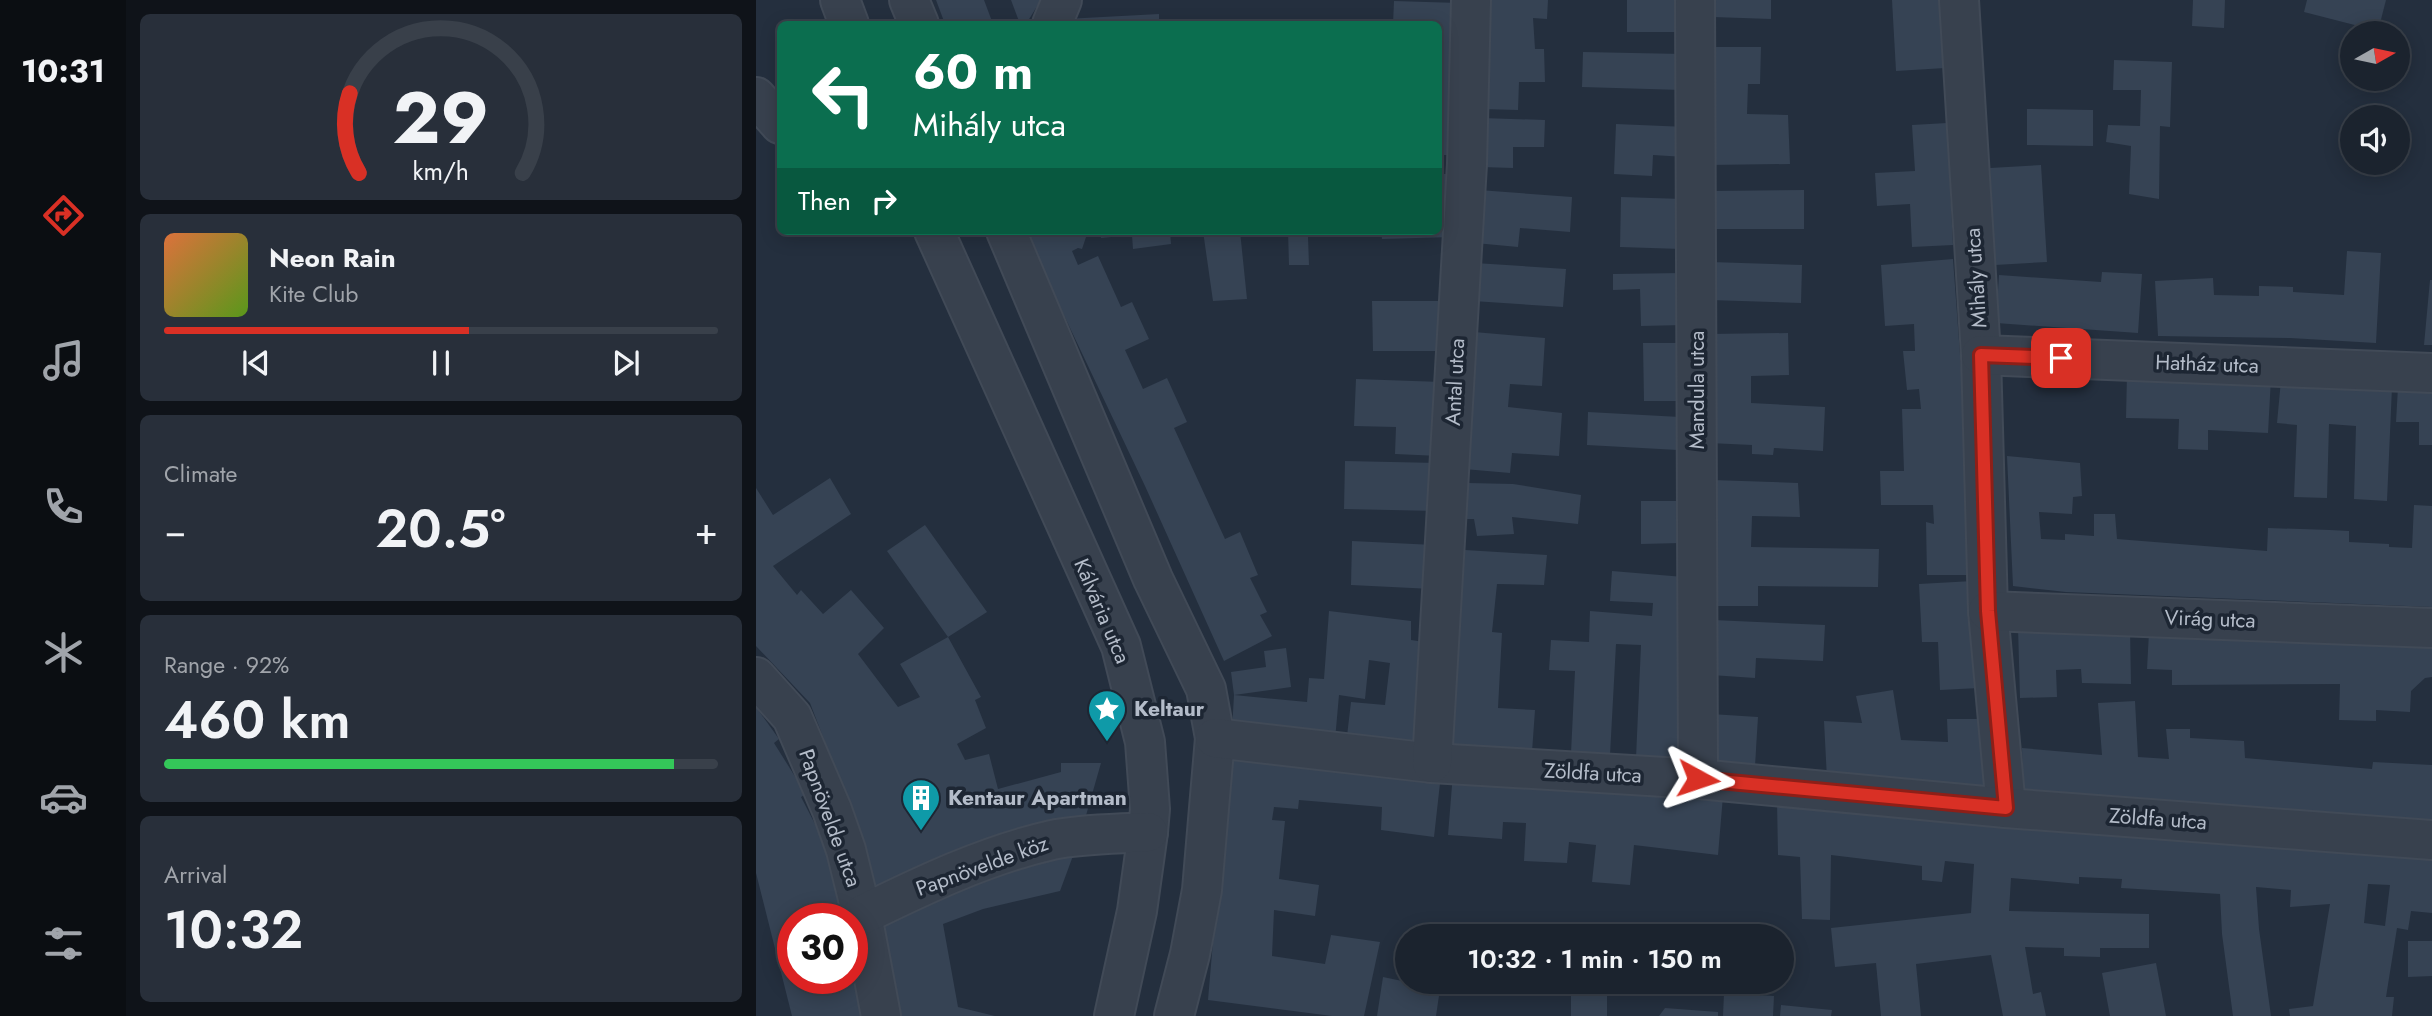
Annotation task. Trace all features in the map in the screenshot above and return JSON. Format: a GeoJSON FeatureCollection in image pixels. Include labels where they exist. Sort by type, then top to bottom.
{"type":"FeatureCollection","features":[{"type":"Feature","properties":{"kind":"street"},"geometry":{"type":"LineString","coordinates":[[840,0],[848,21]]}},
{"type":"Feature","properties":{"kind":"street"},"geometry":{"type":"LineString","coordinates":[[909,0],[918,21]]}},
{"type":"Feature","properties":{"kind":"street"},"geometry":{"type":"LineString","coordinates":[[1053,21],[1062,0]]}},
{"type":"Feature","properties":{"kind":"street","name":"Antal utca"},"geometry":{"type":"LineString","coordinates":[[1432,763],[1453,165],[1471,0]]}},
{"type":"Feature","properties":{"kind":"street","name":"Mandula utca"},"geometry":{"type":"LineString","coordinates":[[1695,0],[1698,779]]}},
{"type":"Feature","properties":{"kind":"street","name":"Mihály utca"},"geometry":{"type":"LineString","coordinates":[[1959,0],[1981,355],[1988,611],[2006,808]]}},
{"type":"Feature","properties":{"kind":"street"},"geometry":{"type":"LineString","coordinates":[[756,97],[777,121]]}},
{"type":"Feature","properties":{"kind":"street","name":"Kálvária utca"},"geometry":{"type":"LineString","coordinates":[[936,235],[1121,646],[1145,743],[1150,809],[1148,832],[1137,911],[1114,1016]]}},
{"type":"Feature","properties":{"kind":"street"},"geometry":{"type":"LineString","coordinates":[[1008,235],[1153,579],[1206,689],[1215,738],[1202,890],[1190,954],[1174,1016]]}},
{"type":"Feature","properties":{"kind":"street","name":"Hatház utca"},"geometry":{"type":"LineString","coordinates":[[1981,355],[2432,373]]}},
{"type":"Feature","properties":{"kind":"street","name":"Virág utca"},"geometry":{"type":"LineString","coordinates":[[1988,611],[2432,628]]}},
{"type":"Feature","properties":{"kind":"street","name":"Papnövelde utca"},"geometry":{"type":"LineString","coordinates":[[756,677],[792,716],[846,850],[859,903]]}},
{"type":"Feature","properties":{"kind":"street","name":"Zöldfa utca"},"geometry":{"type":"LineString","coordinates":[[1215,738],[1432,763],[1698,779],[2006,808],[2432,840]]}},
{"type":"Feature","properties":{"kind":"street","name":"Papnövelde köz"},"geometry":{"type":"LineString","coordinates":[[868,912],[980,862],[1053,839],[1148,832]]}},
{"type":"Feature","properties":{"kind":"street","name":"Papnövelde utca"},"geometry":{"type":"LineString","coordinates":[[868,947],[881,1016]]}},
{"type":"Feature","properties":{"kind":"building"},"geometry":{"type":"Polygon","coordinates":[[[936,0],[984,0],[992,21],[944,21],[936,0]]]}},
{"type":"Feature","properties":{"kind":"building"},"geometry":{"type":"Polygon","coordinates":[[[1011,0],[1041,0],[1028,21],[1019,21],[1011,0]]]}},
{"type":"Feature","properties":{"kind":"building"},"geometry":{"type":"Polygon","coordinates":[[[1483,0],[1548,0],[1547,19],[1533,18],[1535,49],[1544,49],[1545,82],[1519,82],[1518,110],[1481,109],[1483,0]]]}},
{"type":"Feature","properties":{"kind":"building"},"geometry":{"type":"Polygon","coordinates":[[[1627,0],[1683,0],[1682,32],[1627,32],[1627,0]]]}},
{"type":"Feature","properties":{"kind":"building"},"geometry":{"type":"Polygon","coordinates":[[[1713,0],[1771,0],[1771,19],[1713,17],[1713,0]]]}},
{"type":"Feature","properties":{"kind":"building"},"geometry":{"type":"Polygon","coordinates":[[[1892,0],[1941,0],[1945,68],[1896,71],[1892,0]]]}},
{"type":"Feature","properties":{"kind":"building"},"geometry":{"type":"Polygon","coordinates":[[[2193,0],[2225,0],[2224,28],[2192,26],[2193,0]]]}},
{"type":"Feature","properties":{"kind":"building"},"geometry":{"type":"Polygon","coordinates":[[[2307,0],[2386,0],[2381,21],[2340,21],[2304,12],[2307,0]]]}},
{"type":"Feature","properties":{"kind":"building"},"geometry":{"type":"Polygon","coordinates":[[[1394,1],[1459,3],[1454,150],[1447,155],[1442,155],[1442,21],[1393,21],[1394,1]]]}},
{"type":"Feature","properties":{"kind":"building"},"geometry":{"type":"Polygon","coordinates":[[[1159,14],[1159,21],[1065,19],[1159,14]]]}},
{"type":"Feature","properties":{"kind":"building"},"geometry":{"type":"Polygon","coordinates":[[[1711,47],[1761,47],[1760,84],[1748,84],[1747,114],[1788,115],[1790,164],[1708,165],[1711,47]]]}},
{"type":"Feature","properties":{"kind":"building"},"geometry":{"type":"Polygon","coordinates":[[[1583,52],[1683,54],[1682,90],[1582,87],[1583,52]]]}},
{"type":"Feature","properties":{"kind":"building"},"geometry":{"type":"Polygon","coordinates":[[[2114,60],[2172,62],[2170,127],[2160,126],[2159,199],[2129,194],[2131,146],[2106,142],[2108,125],[2140,126],[2141,90],[2113,90],[2114,60]]]}},
{"type":"Feature","properties":{"kind":"building"},"geometry":{"type":"Polygon","coordinates":[[[2027,109],[2093,110],[2093,146],[2027,145],[2027,109]]]}},
{"type":"Feature","properties":{"kind":"building"},"geometry":{"type":"Polygon","coordinates":[[[1482,118],[1545,120],[1544,147],[1513,147],[1513,168],[1481,167],[1482,118]]]}},
{"type":"Feature","properties":{"kind":"building"},"geometry":{"type":"Polygon","coordinates":[[[1947,123],[1953,245],[1912,247],[1910,204],[1877,206],[1875,173],[1915,171],[1912,125],[1947,123]]]}},
{"type":"Feature","properties":{"kind":"building"},"geometry":{"type":"Polygon","coordinates":[[[1616,124],[1687,127],[1685,157],[1653,155],[1652,176],[1614,174],[1616,124]]]}},
{"type":"Feature","properties":{"kind":"building"},"geometry":{"type":"Polygon","coordinates":[[[2041,165],[2047,262],[1995,265],[1990,168],[2041,165]]]}},
{"type":"Feature","properties":{"kind":"building"},"geometry":{"type":"Polygon","coordinates":[[[1442,174],[1451,174],[1452,237],[1382,239],[1382,235],[1442,235],[1442,174]]]}},
{"type":"Feature","properties":{"kind":"building"},"geometry":{"type":"Polygon","coordinates":[[[1479,190],[1572,197],[1570,232],[1520,228],[1518,247],[1475,243],[1479,190]]]}},
{"type":"Feature","properties":{"kind":"building"},"geometry":{"type":"Polygon","coordinates":[[[1804,190],[1804,229],[1711,229],[1711,191],[1804,190]]]}},
{"type":"Feature","properties":{"kind":"building"},"geometry":{"type":"Polygon","coordinates":[[[1621,197],[1683,199],[1681,249],[1620,247],[1621,197]]]}},
{"type":"Feature","properties":{"kind":"building"},"geometry":{"type":"Polygon","coordinates":[[[1026,235],[1087,235],[1082,249],[1072,251],[1078,265],[1098,256],[1121,307],[1132,302],[1149,339],[1125,350],[1143,389],[1167,378],[1187,422],[1174,428],[1225,539],[1240,532],[1258,575],[1250,578],[1267,612],[1260,615],[1272,636],[1224,661],[1145,486],[1026,235]]]}},
{"type":"Feature","properties":{"kind":"building"},"geometry":{"type":"Polygon","coordinates":[[[1101,235],[1132,235],[1101,238],[1101,235]]]}},
{"type":"Feature","properties":{"kind":"building"},"geometry":{"type":"Polygon","coordinates":[[[1132,235],[1170,235],[1171,244],[1133,249],[1132,235]]]}},
{"type":"Feature","properties":{"kind":"building"},"geometry":{"type":"Polygon","coordinates":[[[1204,235],[1240,235],[1247,299],[1213,301],[1204,235]]]}},
{"type":"Feature","properties":{"kind":"building"},"geometry":{"type":"Polygon","coordinates":[[[1288,235],[1342,235],[1308,237],[1309,265],[1289,265],[1288,235]]]}},
{"type":"Feature","properties":{"kind":"building"},"geometry":{"type":"Polygon","coordinates":[[[2347,251],[2381,253],[2376,343],[2290,338],[2158,336],[2155,281],[2213,278],[2214,295],[2259,296],[2259,286],[2293,287],[2293,292],[2344,295],[2347,251]]]}},
{"type":"Feature","properties":{"kind":"building"},"geometry":{"type":"Polygon","coordinates":[[[1953,259],[1972,575],[1927,575],[1926,522],[1934,524],[1933,505],[1881,505],[1880,471],[1904,471],[1902,409],[1921,409],[1919,389],[1907,390],[1903,351],[1915,351],[1914,324],[1885,326],[1881,265],[1953,259]]]}},
{"type":"Feature","properties":{"kind":"building"},"geometry":{"type":"Polygon","coordinates":[[[1711,262],[1802,265],[1801,303],[1710,300],[1711,262]]]}},
{"type":"Feature","properties":{"kind":"building"},"geometry":{"type":"Polygon","coordinates":[[[1475,263],[1566,269],[1563,307],[1473,301],[1475,263]]]}},
{"type":"Feature","properties":{"kind":"building"},"geometry":{"type":"Polygon","coordinates":[[[2102,272],[2142,274],[2138,333],[1996,323],[1999,275],[2101,282],[2102,272]]]}},
{"type":"Feature","properties":{"kind":"building"},"geometry":{"type":"Polygon","coordinates":[[[1683,273],[1684,325],[1641,326],[1640,289],[1613,290],[1613,274],[1683,273]]]}},
{"type":"Feature","properties":{"kind":"building"},"geometry":{"type":"Polygon","coordinates":[[[2430,280],[2432,345],[2424,345],[2430,280]]]}},
{"type":"Feature","properties":{"kind":"building"},"geometry":{"type":"Polygon","coordinates":[[[1372,301],[1446,301],[1446,351],[1373,351],[1372,301]]]}},
{"type":"Feature","properties":{"kind":"building"},"geometry":{"type":"Polygon","coordinates":[[[1474,332],[1545,338],[1542,386],[1510,384],[1508,407],[1562,413],[1559,456],[1512,453],[1510,473],[1464,469],[1474,332]]]}},
{"type":"Feature","properties":{"kind":"building"},"geometry":{"type":"Polygon","coordinates":[[[1788,333],[1789,375],[1751,376],[1751,403],[1825,407],[1823,451],[1774,448],[1773,455],[1752,454],[1752,445],[1709,443],[1709,334],[1788,333]]]}},
{"type":"Feature","properties":{"kind":"building"},"geometry":{"type":"Polygon","coordinates":[[[1643,343],[1680,343],[1681,401],[1644,401],[1643,343]]]}},
{"type":"Feature","properties":{"kind":"building"},"geometry":{"type":"Polygon","coordinates":[[[2127,374],[2271,378],[2268,433],[2208,430],[2208,450],[2178,449],[2179,419],[2126,418],[2127,374]]]}},
{"type":"Feature","properties":{"kind":"building"},"geometry":{"type":"Polygon","coordinates":[[[1356,379],[1442,382],[1439,456],[1395,454],[1396,427],[1354,426],[1356,379]]]}},
{"type":"Feature","properties":{"kind":"building"},"geometry":{"type":"Polygon","coordinates":[[[2281,380],[2392,387],[2387,501],[2354,499],[2356,426],[2329,424],[2327,498],[2294,497],[2297,425],[2277,423],[2281,380]]]}},
{"type":"Feature","properties":{"kind":"building"},"geometry":{"type":"Polygon","coordinates":[[[2398,387],[2432,388],[2432,445],[2419,445],[2419,422],[2396,422],[2398,387]]]}},
{"type":"Feature","properties":{"kind":"building"},"geometry":{"type":"Polygon","coordinates":[[[1588,412],[1680,417],[1678,450],[1587,445],[1588,412]]]}},
{"type":"Feature","properties":{"kind":"building"},"geometry":{"type":"Polygon","coordinates":[[[2007,456],[2080,463],[2082,496],[2073,497],[2072,514],[2039,512],[2041,539],[2065,540],[2065,534],[2094,536],[2094,514],[2115,514],[2117,539],[2267,551],[2268,528],[2349,531],[2349,542],[2412,548],[2414,505],[2432,506],[2432,607],[2066,592],[2013,586],[2007,456]]]}},
{"type":"Feature","properties":{"kind":"building"},"geometry":{"type":"Polygon","coordinates":[[[1345,461],[1438,463],[1437,511],[1344,509],[1345,461]]]}},
{"type":"Feature","properties":{"kind":"building"},"geometry":{"type":"Polygon","coordinates":[[[830,478],[851,514],[773,566],[797,595],[801,590],[823,614],[851,590],[884,628],[858,654],[898,707],[920,697],[900,664],[948,637],[981,697],[975,700],[986,728],[957,744],[965,760],[989,754],[998,789],[1061,772],[1061,763],[1101,763],[1085,819],[872,889],[835,768],[810,703],[756,646],[756,488],[773,515],[830,478]]]}},
{"type":"Feature","properties":{"kind":"building"},"geometry":{"type":"Polygon","coordinates":[[[1712,480],[1798,483],[1800,517],[1752,516],[1751,547],[1879,549],[1878,587],[1758,586],[1758,606],[1712,606],[1712,480]]]}},
{"type":"Feature","properties":{"kind":"building"},"geometry":{"type":"Polygon","coordinates":[[[1468,483],[1513,484],[1581,495],[1578,524],[1512,517],[1514,534],[1477,536],[1474,519],[1466,519],[1468,483]]]}},
{"type":"Feature","properties":{"kind":"building"},"geometry":{"type":"Polygon","coordinates":[[[1641,501],[1681,501],[1681,543],[1641,544],[1641,501]]]}},
{"type":"Feature","properties":{"kind":"building"},"geometry":{"type":"Polygon","coordinates":[[[925,525],[987,612],[948,637],[887,551],[925,525]]]}},
{"type":"Feature","properties":{"kind":"building"},"geometry":{"type":"Polygon","coordinates":[[[1352,541],[1434,545],[1432,589],[1351,585],[1352,541]]]}},
{"type":"Feature","properties":{"kind":"building"},"geometry":{"type":"Polygon","coordinates":[[[1465,550],[1547,555],[1544,585],[1497,584],[1492,632],[1502,633],[1498,708],[1535,710],[1532,752],[1451,748],[1465,550]]]}},
{"type":"Feature","properties":{"kind":"building"},"geometry":{"type":"Polygon","coordinates":[[[1612,571],[1684,577],[1679,761],[1636,758],[1641,645],[1616,644],[1610,755],[1571,753],[1575,671],[1549,670],[1551,640],[1589,642],[1590,611],[1652,616],[1653,603],[1610,601],[1612,571]]]}},
{"type":"Feature","properties":{"kind":"building"},"geometry":{"type":"Polygon","coordinates":[[[1973,581],[1979,688],[1940,690],[1938,642],[1922,642],[1919,584],[1973,581]]]}},
{"type":"Feature","properties":{"kind":"building"},"geometry":{"type":"Polygon","coordinates":[[[1329,611],[1411,621],[1411,640],[1431,643],[1423,744],[1347,736],[1351,702],[1385,705],[1390,663],[1369,660],[1365,699],[1339,695],[1335,740],[1232,730],[1234,695],[1307,702],[1309,678],[1324,679],[1329,611]]]}},
{"type":"Feature","properties":{"kind":"building"},"geometry":{"type":"Polygon","coordinates":[[[1713,620],[1825,625],[1823,661],[1756,658],[1755,678],[1711,675],[1713,620]]]}},
{"type":"Feature","properties":{"kind":"building"},"geometry":{"type":"Polygon","coordinates":[[[2018,627],[2130,628],[2131,684],[2082,683],[2081,669],[2056,670],[2057,697],[2020,698],[2018,627]]]}},
{"type":"Feature","properties":{"kind":"building"},"geometry":{"type":"Polygon","coordinates":[[[2149,632],[2432,642],[2432,677],[2425,678],[2411,691],[2410,712],[2376,710],[2376,721],[2339,720],[2340,684],[2172,685],[2172,670],[2147,669],[2149,632]]]}},
{"type":"Feature","properties":{"kind":"building"},"geometry":{"type":"Polygon","coordinates":[[[1286,648],[1291,687],[1234,695],[1231,672],[1266,667],[1264,651],[1286,648]]]}},
{"type":"Feature","properties":{"kind":"building"},"geometry":{"type":"Polygon","coordinates":[[[1893,690],[1901,740],[1948,742],[1947,719],[1980,719],[1985,791],[1827,779],[1824,721],[1862,723],[1856,696],[1893,690]]]}},
{"type":"Feature","properties":{"kind":"building"},"geometry":{"type":"Polygon","coordinates":[[[2135,701],[2138,757],[2169,759],[2166,729],[2190,729],[2190,738],[2244,741],[2245,758],[2372,769],[2373,762],[2432,765],[2432,825],[2023,793],[2022,748],[2102,755],[2098,703],[2135,701]]]}},
{"type":"Feature","properties":{"kind":"building"},"geometry":{"type":"Polygon","coordinates":[[[756,707],[779,739],[774,743],[806,794],[801,797],[828,849],[840,903],[777,903],[777,956],[756,873],[756,707]]]}},
{"type":"Feature","properties":{"kind":"building"},"geometry":{"type":"Polygon","coordinates":[[[1711,714],[1758,717],[1755,766],[1709,764],[1711,714]]]}},
{"type":"Feature","properties":{"kind":"building"},"geometry":{"type":"Polygon","coordinates":[[[1233,752],[1441,774],[1434,837],[1381,830],[1382,807],[1299,800],[1298,809],[1274,807],[1272,820],[1285,821],[1279,879],[1319,885],[1315,916],[1274,910],[1272,956],[1325,964],[1331,935],[1380,942],[1364,1016],[1332,1016],[1208,1000],[1233,752]]]}},
{"type":"Feature","properties":{"kind":"building"},"geometry":{"type":"Polygon","coordinates":[[[1453,773],[1723,796],[1718,855],[1634,845],[1630,885],[1592,882],[1596,845],[1569,842],[1567,863],[1524,861],[1526,823],[1503,822],[1502,839],[1448,835],[1453,773]]]}},
{"type":"Feature","properties":{"kind":"building"},"geometry":{"type":"Polygon","coordinates":[[[1777,801],[2432,853],[2432,913],[2411,911],[2408,930],[2397,928],[2386,997],[2394,997],[2392,1016],[2290,1016],[2289,1009],[2313,1006],[2330,904],[2290,907],[2291,890],[2256,887],[2271,1016],[2233,1016],[2222,934],[2220,894],[2121,888],[2122,879],[2079,877],[2079,884],[2011,878],[2009,911],[2149,914],[2149,948],[2100,948],[2100,957],[2064,956],[2064,948],[2025,947],[2033,994],[2041,992],[2046,1016],[2003,1016],[1991,955],[1916,964],[1921,1016],[1881,1016],[1876,963],[1835,967],[1831,928],[1971,913],[1974,864],[1945,861],[1942,882],[1922,880],[1922,866],[1831,855],[1830,920],[1802,919],[1800,857],[1778,855],[1777,801]],[[2368,884],[2364,923],[2385,926],[2390,885],[2368,884]]]}},
{"type":"Feature","properties":{"kind":"building"},"geometry":{"type":"Polygon","coordinates":[[[1077,845],[1060,891],[983,909],[943,924],[958,1007],[995,1016],[901,1016],[881,921],[933,891],[1077,845]]]}},
{"type":"Feature","properties":{"kind":"building"},"geometry":{"type":"Polygon","coordinates":[[[2408,941],[2432,941],[2432,976],[2408,977],[2408,941]]]}},
{"type":"Feature","properties":{"kind":"building"},"geometry":{"type":"Polygon","coordinates":[[[2156,963],[2166,1016],[2110,1016],[2102,973],[2156,963]]]}},
{"type":"Feature","properties":{"kind":"building"},"geometry":{"type":"Polygon","coordinates":[[[1383,977],[1395,980],[1395,994],[1439,994],[1436,1016],[1377,1016],[1383,977]]]}},
{"type":"Feature","properties":{"kind":"building"},"geometry":{"type":"Polygon","coordinates":[[[786,994],[858,994],[863,1016],[792,1016],[786,994]]]}},
{"type":"Feature","properties":{"kind":"building"},"geometry":{"type":"Polygon","coordinates":[[[1571,994],[1607,994],[1607,1016],[1571,1016],[1571,994]]]}},
{"type":"Feature","properties":{"kind":"building"},"geometry":{"type":"Polygon","coordinates":[[[1724,994],[1774,996],[1773,1016],[1723,1016],[1724,994]]]}},
{"type":"Feature","properties":{"kind":"building"},"geometry":{"type":"Polygon","coordinates":[[[1781,1005],[1832,1010],[1831,1016],[1780,1016],[1781,1005]]]}},
{"type":"Feature","properties":{"kind":"building"},"geometry":{"type":"Polygon","coordinates":[[[1665,1008],[1718,1012],[1718,1016],[1659,1016],[1665,1008]]]}},
{"type":"Feature","properties":{"kind":"place","name":"Keltaur"},"geometry":{"type":"Point","coordinates":[1107,743]}},
{"type":"Feature","properties":{"kind":"place","name":"Kentaur Apartman"},"geometry":{"type":"Point","coordinates":[921,832]}},
{"type":"Feature","properties":{"kind":"route"},"geometry":{"type":"LineString","coordinates":[[1698,779],[2006,808],[1988,611],[1981,355],[2061,358]]}}]}
